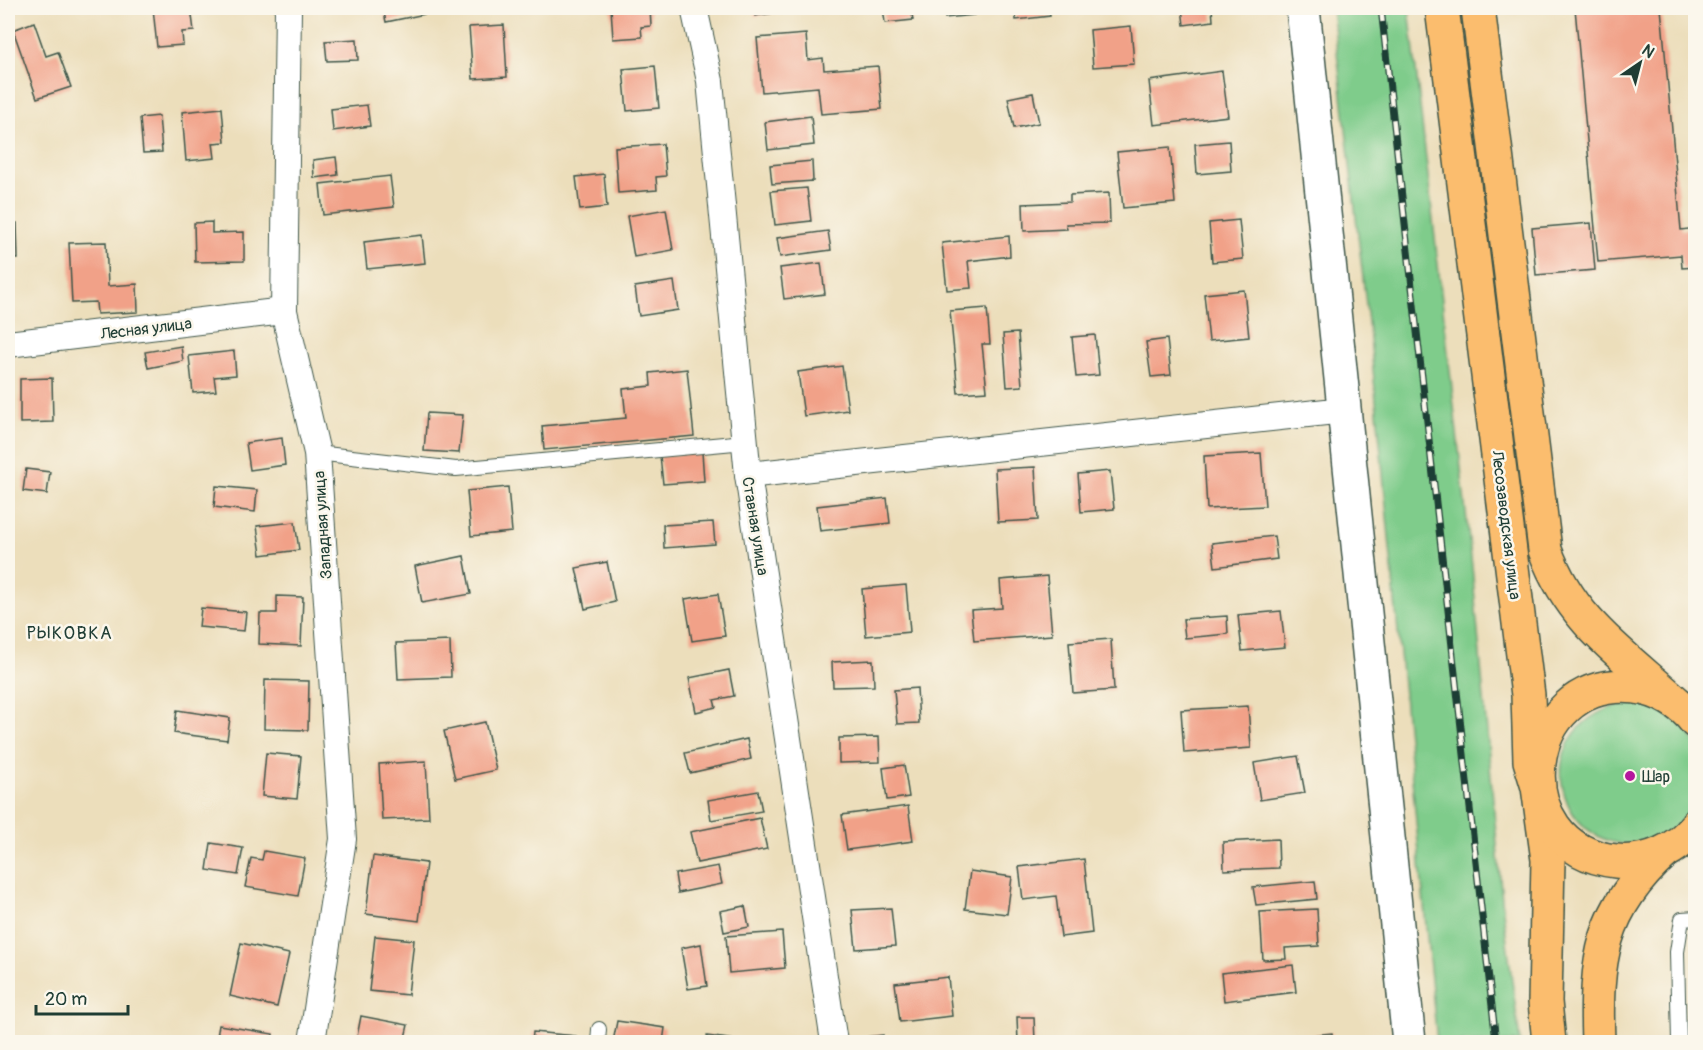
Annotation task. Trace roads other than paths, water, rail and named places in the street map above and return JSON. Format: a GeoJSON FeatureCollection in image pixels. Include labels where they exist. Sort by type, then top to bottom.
{"type":"FeatureCollection","features":[{"type":"Feature","properties":{"kind":"main road","name":"Лесозаводская улица"},"geometry":{"type":"LineString","coordinates":[[1442,8],[1528,695],[1530,760],[1538,787],[1548,860],[1545,1002],[1549,1042]]}},
{"type":"Feature","properties":{"kind":"main road","name":"Лесозаводская улица"},"geometry":{"type":"LineString","coordinates":[[1478,8],[1545,550],[1552,570],[1579,615],[1608,645],[1687,713]]}},
{"type":"Feature","properties":{"kind":"main road"},"geometry":{"type":"LineString","coordinates":[[1665,852],[1646,859],[1625,862],[1605,860],[1585,852],[1568,840],[1553,825],[1543,807],[1538,787],[1540,749],[1547,732],[1558,716],[1588,694],[1625,686],[1644,688],[1687,713]]}},
{"type":"Feature","properties":{"kind":"main road"},"geometry":{"type":"LineString","coordinates":[[1598,1042],[1596,999],[1600,962],[1607,932],[1626,894],[1647,868],[1680,842],[1695,825]]}},
{"type":"Feature","properties":{"kind":"street","name":"Западная улица"},"geometry":{"type":"LineString","coordinates":[[288,8],[284,311],[317,453],[343,838],[312,1042]]}},
{"type":"Feature","properties":{"kind":"street","name":"Ставная улица"},"geometry":{"type":"LineString","coordinates":[[694,8],[710,81],[748,475],[834,1042]]}},
{"type":"Feature","properties":{"kind":"street"},"geometry":{"type":"LineString","coordinates":[[1303,8],[1409,1042]]}},
{"type":"Feature","properties":{"kind":"street","name":"Лесная улица"},"geometry":{"type":"LineString","coordinates":[[8,345],[284,311]]}},
{"type":"Feature","properties":{"kind":"street"},"geometry":{"type":"LineString","coordinates":[[748,475],[1344,410]]}},
{"type":"Feature","properties":{"kind":"lane"},"geometry":{"type":"LineString","coordinates":[[317,453],[456,469],[745,442]]}},
{"type":"Feature","properties":{"kind":"lane"},"geometry":{"type":"LineString","coordinates":[[1679,1042],[1677,952],[1682,919],[1695,918]]}},
{"type":"Feature","properties":{"kind":"railway"},"geometry":{"type":"LineString","coordinates":[[1381,8],[1496,1042]]}},
{"type":"Feature","properties":{"kind":"place","name":"Шар"},"geometry":{"type":"Point","coordinates":[1630,776]}},
{"type":"Feature","properties":{"kind":"district","name":"РЫКОВКА"},"geometry":{"type":"Point","coordinates":[70,633]}}]}
